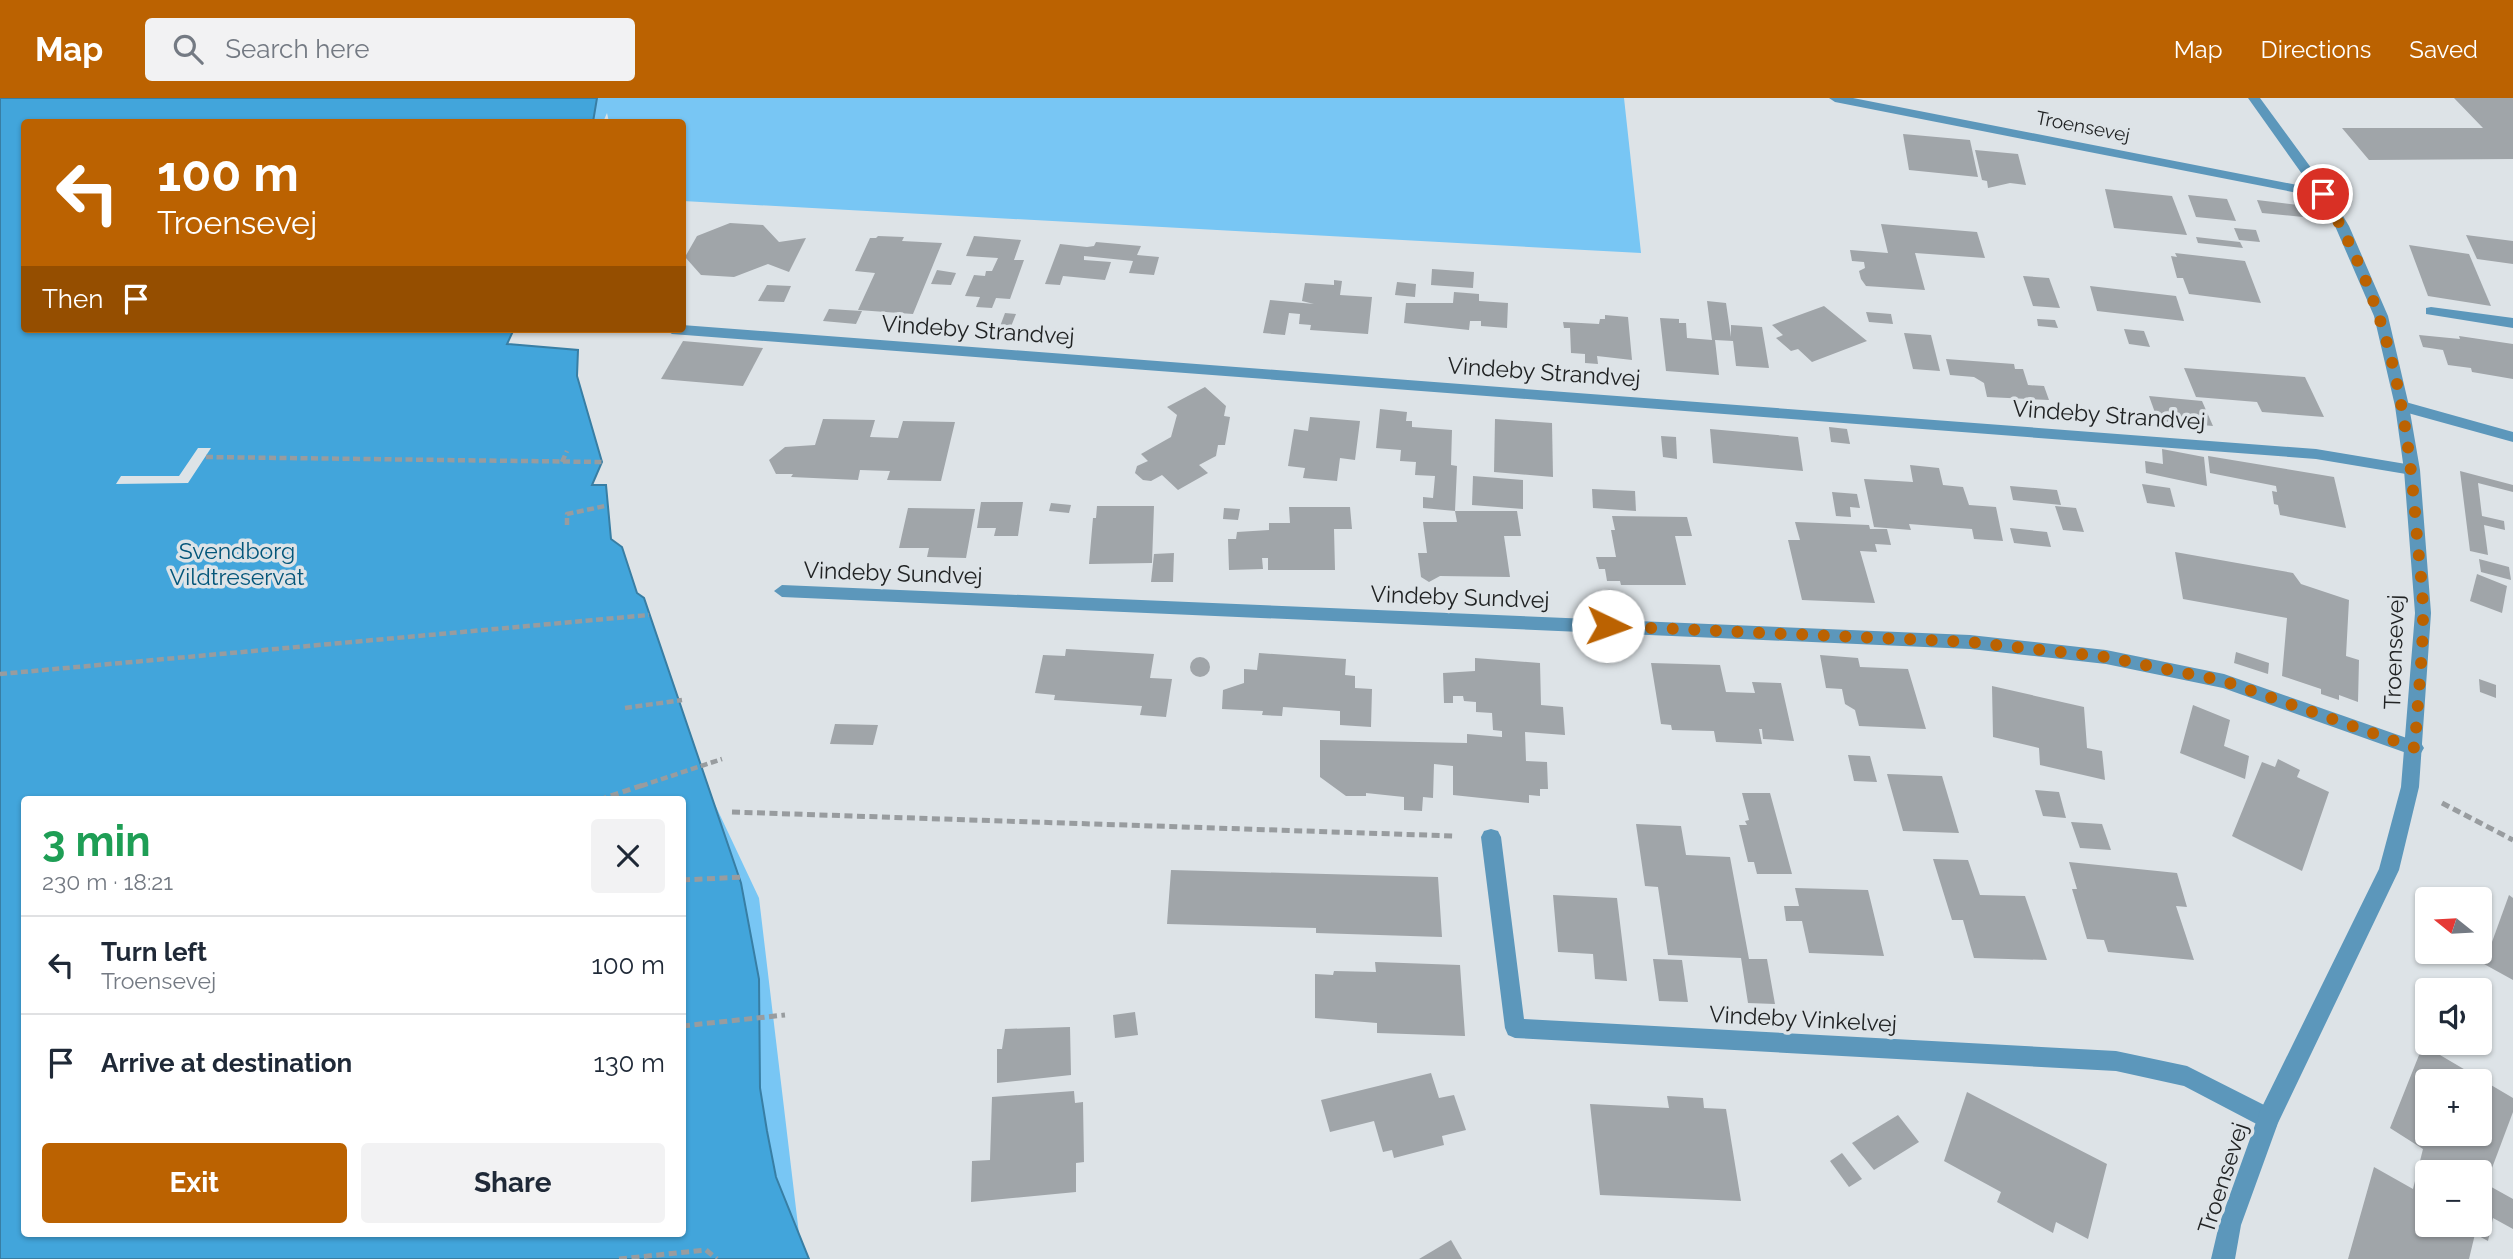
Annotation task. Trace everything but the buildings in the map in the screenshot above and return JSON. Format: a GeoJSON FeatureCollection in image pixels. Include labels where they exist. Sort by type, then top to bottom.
{"type":"FeatureCollection","features":[{"type":"Feature","properties":{"kind":"street","name":"Troensevej"},"geometry":{"type":"LineString","coordinates":[[1835,98],[2323,194]]}},
{"type":"Feature","properties":{"kind":"street","name":"Troensevej"},"geometry":{"type":"LineString","coordinates":[[2223,1259],[2230,1225],[2268,1119],[2389,870],[2410,787],[2423,613],[2412,470],[2402,406],[2381,316],[2355,252],[2323,194],[2254,98]]}},
{"type":"Feature","properties":{"kind":"street"},"geometry":{"type":"LineString","coordinates":[[2431,311],[2513,323]]}},
{"type":"Feature","properties":{"kind":"street","name":"Vindeby Strandvej"},"geometry":{"type":"LineString","coordinates":[[686,330],[2316,454],[2412,470]]}},
{"type":"Feature","properties":{"kind":"street"},"geometry":{"type":"LineString","coordinates":[[2402,406],[2513,437]]}},
{"type":"Feature","properties":{"kind":"street","name":"Vindeby Sundvej"},"geometry":{"type":"LineString","coordinates":[[782,592],[1970,642],[2106,657],[2224,681],[2415,748]]}},
{"type":"Feature","properties":{"kind":"street","name":"Vindeby Vinkelvej"},"geometry":{"type":"LineString","coordinates":[[1491,837],[1516,1028],[2116,1061],[2187,1076],[2268,1119]]}},
{"type":"Feature","properties":{"kind":"path"},"geometry":{"type":"LineString","coordinates":[[562,462],[567,451]]}},
{"type":"Feature","properties":{"kind":"path"},"geometry":{"type":"LineString","coordinates":[[206,457],[602,462]]}},
{"type":"Feature","properties":{"kind":"path"},"geometry":{"type":"LineString","coordinates":[[567,525],[567,514],[605,506]]}},
{"type":"Feature","properties":{"kind":"path"},"geometry":{"type":"LineString","coordinates":[[0,674],[649,615]]}},
{"type":"Feature","properties":{"kind":"path"},"geometry":{"type":"LineString","coordinates":[[625,708],[682,699]]}},
{"type":"Feature","properties":{"kind":"path"},"geometry":{"type":"LineString","coordinates":[[611,796],[722,759]]}},
{"type":"Feature","properties":{"kind":"path"},"geometry":{"type":"LineString","coordinates":[[2443,804],[2513,840]]}},
{"type":"Feature","properties":{"kind":"path"},"geometry":{"type":"LineString","coordinates":[[732,812],[1491,837]]}},
{"type":"Feature","properties":{"kind":"path"},"geometry":{"type":"LineString","coordinates":[[686,880],[744,877]]}},
{"type":"Feature","properties":{"kind":"path"},"geometry":{"type":"LineString","coordinates":[[686,1026],[785,1015]]}},
{"type":"Feature","properties":{"kind":"path"},"geometry":{"type":"LineString","coordinates":[[619,1259],[706,1250],[717,1259]]}},
{"type":"Feature","properties":{"kind":"green space","name":"Svendborg Vildtreservat"},"geometry":{"type":"Polygon","coordinates":[[[0,98],[1624,98],[1641,253],[686,201],[686,119],[608,119],[607,113],[604,119],[21,119],[21,333],[136,333],[499,346],[759,898],[802,1259],[0,1259],[0,98]]]}},
{"type":"Feature","properties":{"kind":"shaded area","name":"Svendborg Vildtreservat"},"geometry":{"type":"Polygon","coordinates":[[[0,98],[597,98],[594,119],[21,119],[21,333],[512,333],[507,344],[578,350],[577,376],[602,462],[592,485],[606,485],[611,539],[622,547],[637,593],[644,598],[741,883],[759,979],[760,1088],[767,1131],[776,1177],[809,1259],[0,1259],[0,98]]]}},
{"type":"Feature","properties":{"kind":"pier"},"geometry":{"type":"Polygon","coordinates":[[[198,448],[211,448],[188,483],[116,484],[121,476],[179,476],[198,448]]]}},
{"type":"Feature","properties":{"kind":"route"},"geometry":{"type":"LineString","coordinates":[[1608,626],[1970,642],[2106,657],[2224,681],[2415,748],[2423,613],[2412,470],[2402,406],[2381,316],[2355,252],[2323,194]]}}]}
